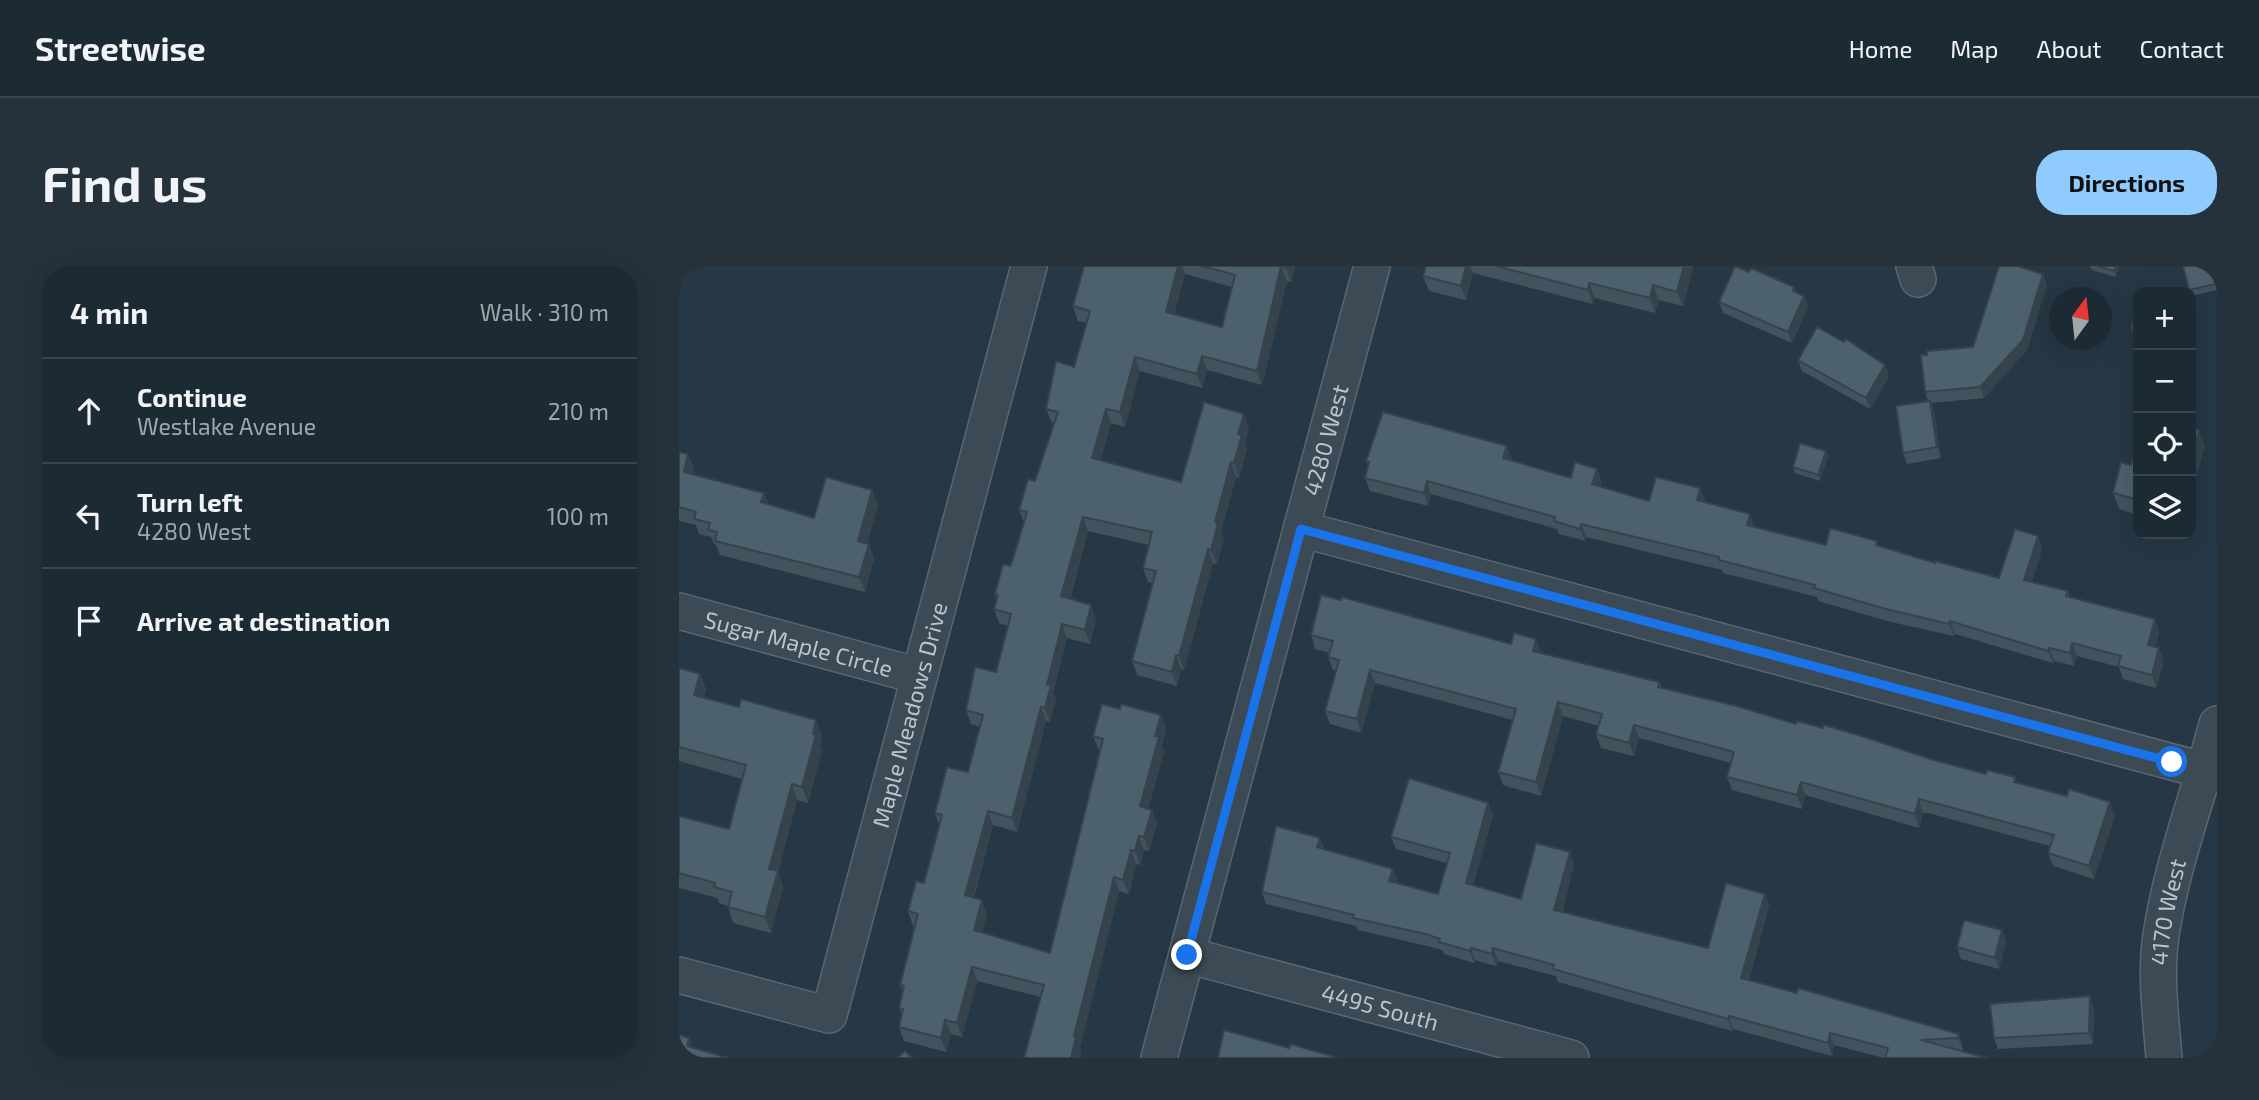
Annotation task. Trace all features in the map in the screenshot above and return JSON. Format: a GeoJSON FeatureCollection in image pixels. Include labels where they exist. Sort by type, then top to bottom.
{"type":"FeatureCollection","features":[{"type":"Feature","properties":{"kind":"street","name":"Maple Meadows Drive"},"geometry":{"type":"LineString","coordinates":[[679,975],[829,1015],[1029,266]]}},
{"type":"Feature","properties":{"kind":"street","name":"4280 West"},"geometry":{"type":"LineString","coordinates":[[1159,1058],[1372,266]]}},
{"type":"Feature","properties":{"kind":"street"},"geometry":{"type":"LineString","coordinates":[[1301,529],[2211,773]]}},
{"type":"Feature","properties":{"kind":"street","name":"Sugar Maple Circle"},"geometry":{"type":"LineString","coordinates":[[679,611],[919,676]]}},
{"type":"Feature","properties":{"kind":"street","name":"4170 West"},"geometry":{"type":"LineString","coordinates":[[2164,1058],[2158,981],[2160,937],[2185,827],[2211,773],[2217,724]]}},
{"type":"Feature","properties":{"kind":"street","name":"4495 South"},"geometry":{"type":"LineString","coordinates":[[1187,955],[1571,1058]]}},
{"type":"Feature","properties":{"kind":"building"},"geometry":{"type":"Polygon","coordinates":[[[1084,266],[1178,266],[1166,312],[1222,327],[1235,275],[1202,266],[1281,266],[1257,371],[1202,356],[1197,374],[1135,357],[1120,412],[1106,409],[1092,458],[1181,482],[1204,402],[1244,414],[1238,434],[1242,435],[1234,463],[1231,462],[1215,522],[1218,523],[1211,550],[1208,549],[1179,656],[1176,655],[1172,672],[1132,661],[1156,571],[1143,568],[1152,532],[1083,517],[1061,596],[1091,605],[1085,630],[1062,624],[1047,685],[1051,685],[1045,708],[1041,707],[1012,818],[988,811],[965,895],[982,900],[974,930],[1050,953],[1103,739],[1093,736],[1102,704],[1120,709],[1121,704],[1161,715],[1155,736],[1159,737],[1140,806],[1152,810],[1144,837],[1139,836],[1135,851],[1131,850],[1123,880],[1114,877],[1074,1036],[1076,1037],[1071,1058],[1024,1058],[1044,985],[972,967],[957,1023],[945,1020],[941,1038],[899,1027],[903,1009],[899,1008],[904,986],[900,985],[918,914],[908,911],[916,881],[924,883],[942,815],[935,813],[947,767],[968,772],[983,715],[966,710],[975,667],[996,672],[1011,614],[994,609],[998,595],[995,594],[1003,564],[1010,566],[1013,559],[1027,512],[1019,510],[1028,479],[1035,481],[1058,412],[1046,409],[1056,361],[1074,367],[1090,311],[1073,306],[1084,266]]]}},
{"type":"Feature","properties":{"kind":"building"},"geometry":{"type":"Polygon","coordinates":[[[1426,266],[1466,266],[1461,286],[1423,276],[1426,266]]]}},
{"type":"Feature","properties":{"kind":"building"},"geometry":{"type":"Polygon","coordinates":[[[1496,266],[1684,266],[1677,292],[1653,285],[1650,298],[1589,283],[1588,290],[1496,266]]]}},
{"type":"Feature","properties":{"kind":"building"},"geometry":{"type":"Polygon","coordinates":[[[1735,266],[1749,272],[1751,268],[1794,287],[1793,291],[1804,296],[1788,332],[1719,302],[1735,266]]]}},
{"type":"Feature","properties":{"kind":"building"},"geometry":{"type":"Polygon","coordinates":[[[1999,266],[2017,266],[2043,274],[2023,340],[1980,387],[1925,392],[1921,355],[1927,355],[1927,351],[1973,347],[1999,266]]]}},
{"type":"Feature","properties":{"kind":"building"},"geometry":{"type":"Polygon","coordinates":[[[2097,266],[2116,266],[2114,271],[2097,266]]]}},
{"type":"Feature","properties":{"kind":"building"},"geometry":{"type":"Polygon","coordinates":[[[2183,266],[2211,266],[2215,284],[2196,288],[2188,287],[2183,266]]]}},
{"type":"Feature","properties":{"kind":"building"},"geometry":{"type":"Polygon","coordinates":[[[1817,327],[1844,342],[1846,339],[1885,365],[1866,398],[1798,360],[1817,327]]]}},
{"type":"Feature","properties":{"kind":"building"},"geometry":{"type":"Polygon","coordinates":[[[1930,401],[1937,447],[1903,453],[1896,406],[1930,401]]]}},
{"type":"Feature","properties":{"kind":"building"},"geometry":{"type":"Polygon","coordinates":[[[1383,412],[1507,446],[1503,458],[1571,478],[1575,462],[1597,469],[1592,484],[1649,501],[1656,477],[1700,488],[1697,500],[1750,514],[1747,525],[1826,545],[1830,528],[1877,541],[1876,545],[1935,563],[1999,578],[2015,529],[2038,536],[2024,580],[2068,591],[2066,596],[2155,619],[2148,645],[2159,648],[2152,675],[2118,666],[2121,656],[2072,643],[2070,653],[2049,648],[2048,651],[1950,621],[1949,624],[1886,609],[1814,588],[1815,585],[1719,560],[1719,557],[1581,524],[1580,529],[1554,521],[1555,517],[1427,481],[1424,493],[1365,478],[1369,462],[1366,461],[1383,412]]]}},
{"type":"Feature","properties":{"kind":"building"},"geometry":{"type":"Polygon","coordinates":[[[1800,443],[1826,451],[1818,475],[1793,467],[1800,443]]]}},
{"type":"Feature","properties":{"kind":"building"},"geometry":{"type":"Polygon","coordinates":[[[679,452],[688,454],[684,472],[764,493],[761,502],[814,518],[826,477],[872,490],[858,541],[869,544],[859,577],[715,541],[717,532],[708,530],[710,523],[694,519],[696,512],[679,507],[679,452]]]}},
{"type":"Feature","properties":{"kind":"building"},"geometry":{"type":"Polygon","coordinates":[[[2133,458],[2133,499],[2113,493],[2121,462],[2131,465],[2133,458]]]}},
{"type":"Feature","properties":{"kind":"building"},"geometry":{"type":"Polygon","coordinates":[[[1321,595],[1341,600],[1342,597],[1511,644],[1514,633],[1536,639],[1533,651],[1659,682],[1658,687],[1737,706],[1796,724],[1797,721],[1823,728],[1824,725],[1934,760],[1986,774],[1987,770],[2015,777],[2014,782],[2067,796],[2069,789],[2110,802],[2089,866],[2048,853],[2054,835],[1919,799],[1915,814],[1801,782],[1797,795],[1727,777],[1734,752],[1634,725],[1629,743],[1596,734],[1602,714],[1558,702],[1536,782],[1498,772],[1516,709],[1370,670],[1357,719],[1325,711],[1339,660],[1328,657],[1333,641],[1311,635],[1321,595]]]}},
{"type":"Feature","properties":{"kind":"building"},"geometry":{"type":"Polygon","coordinates":[[[679,668],[700,674],[694,695],[739,707],[741,699],[816,720],[813,734],[816,735],[802,787],[792,784],[769,869],[778,871],[765,917],[728,907],[732,892],[714,887],[715,883],[679,873],[679,816],[729,829],[746,765],[679,747],[679,668]]]}},
{"type":"Feature","properties":{"kind":"building"},"geometry":{"type":"Polygon","coordinates":[[[1409,778],[1488,803],[1466,883],[1521,899],[1536,843],[1570,852],[1554,910],[1708,948],[1726,883],[1765,894],[1741,978],[1797,993],[1798,988],[1959,1034],[1958,1038],[1921,1040],[1987,1058],[1885,1058],[1888,1048],[1830,1033],[1828,1043],[1729,1016],[1728,1019],[1553,969],[1554,965],[1493,948],[1492,954],[1471,948],[1470,951],[1439,942],[1440,939],[1426,934],[1353,918],[1354,915],[1262,892],[1276,826],[1320,838],[1317,847],[1393,869],[1389,881],[1438,894],[1450,853],[1391,837],[1409,778]]]}},
{"type":"Feature","properties":{"kind":"building"},"geometry":{"type":"Polygon","coordinates":[[[1964,920],[2002,930],[1995,958],[1957,947],[1964,920]]]}},
{"type":"Feature","properties":{"kind":"building"},"geometry":{"type":"Polygon","coordinates":[[[2090,996],[2089,1033],[1994,1038],[1990,1004],[2090,996]]]}},
{"type":"Feature","properties":{"kind":"building"},"geometry":{"type":"Polygon","coordinates":[[[1224,1030],[1289,1048],[1291,1044],[1338,1058],[1218,1058],[1224,1030]]]}},
{"type":"Feature","properties":{"kind":"building"},"geometry":{"type":"Polygon","coordinates":[[[679,1035],[689,1038],[687,1046],[728,1058],[679,1058],[679,1035]]]}},
{"type":"Feature","properties":{"kind":"building"},"geometry":{"type":"Polygon","coordinates":[[[905,1051],[912,1058],[897,1058],[905,1051]]]}},
{"type":"Feature","properties":{"kind":"route"},"geometry":{"type":"LineString","coordinates":[[1187,955],[1301,529],[2172,762]]}}]}
